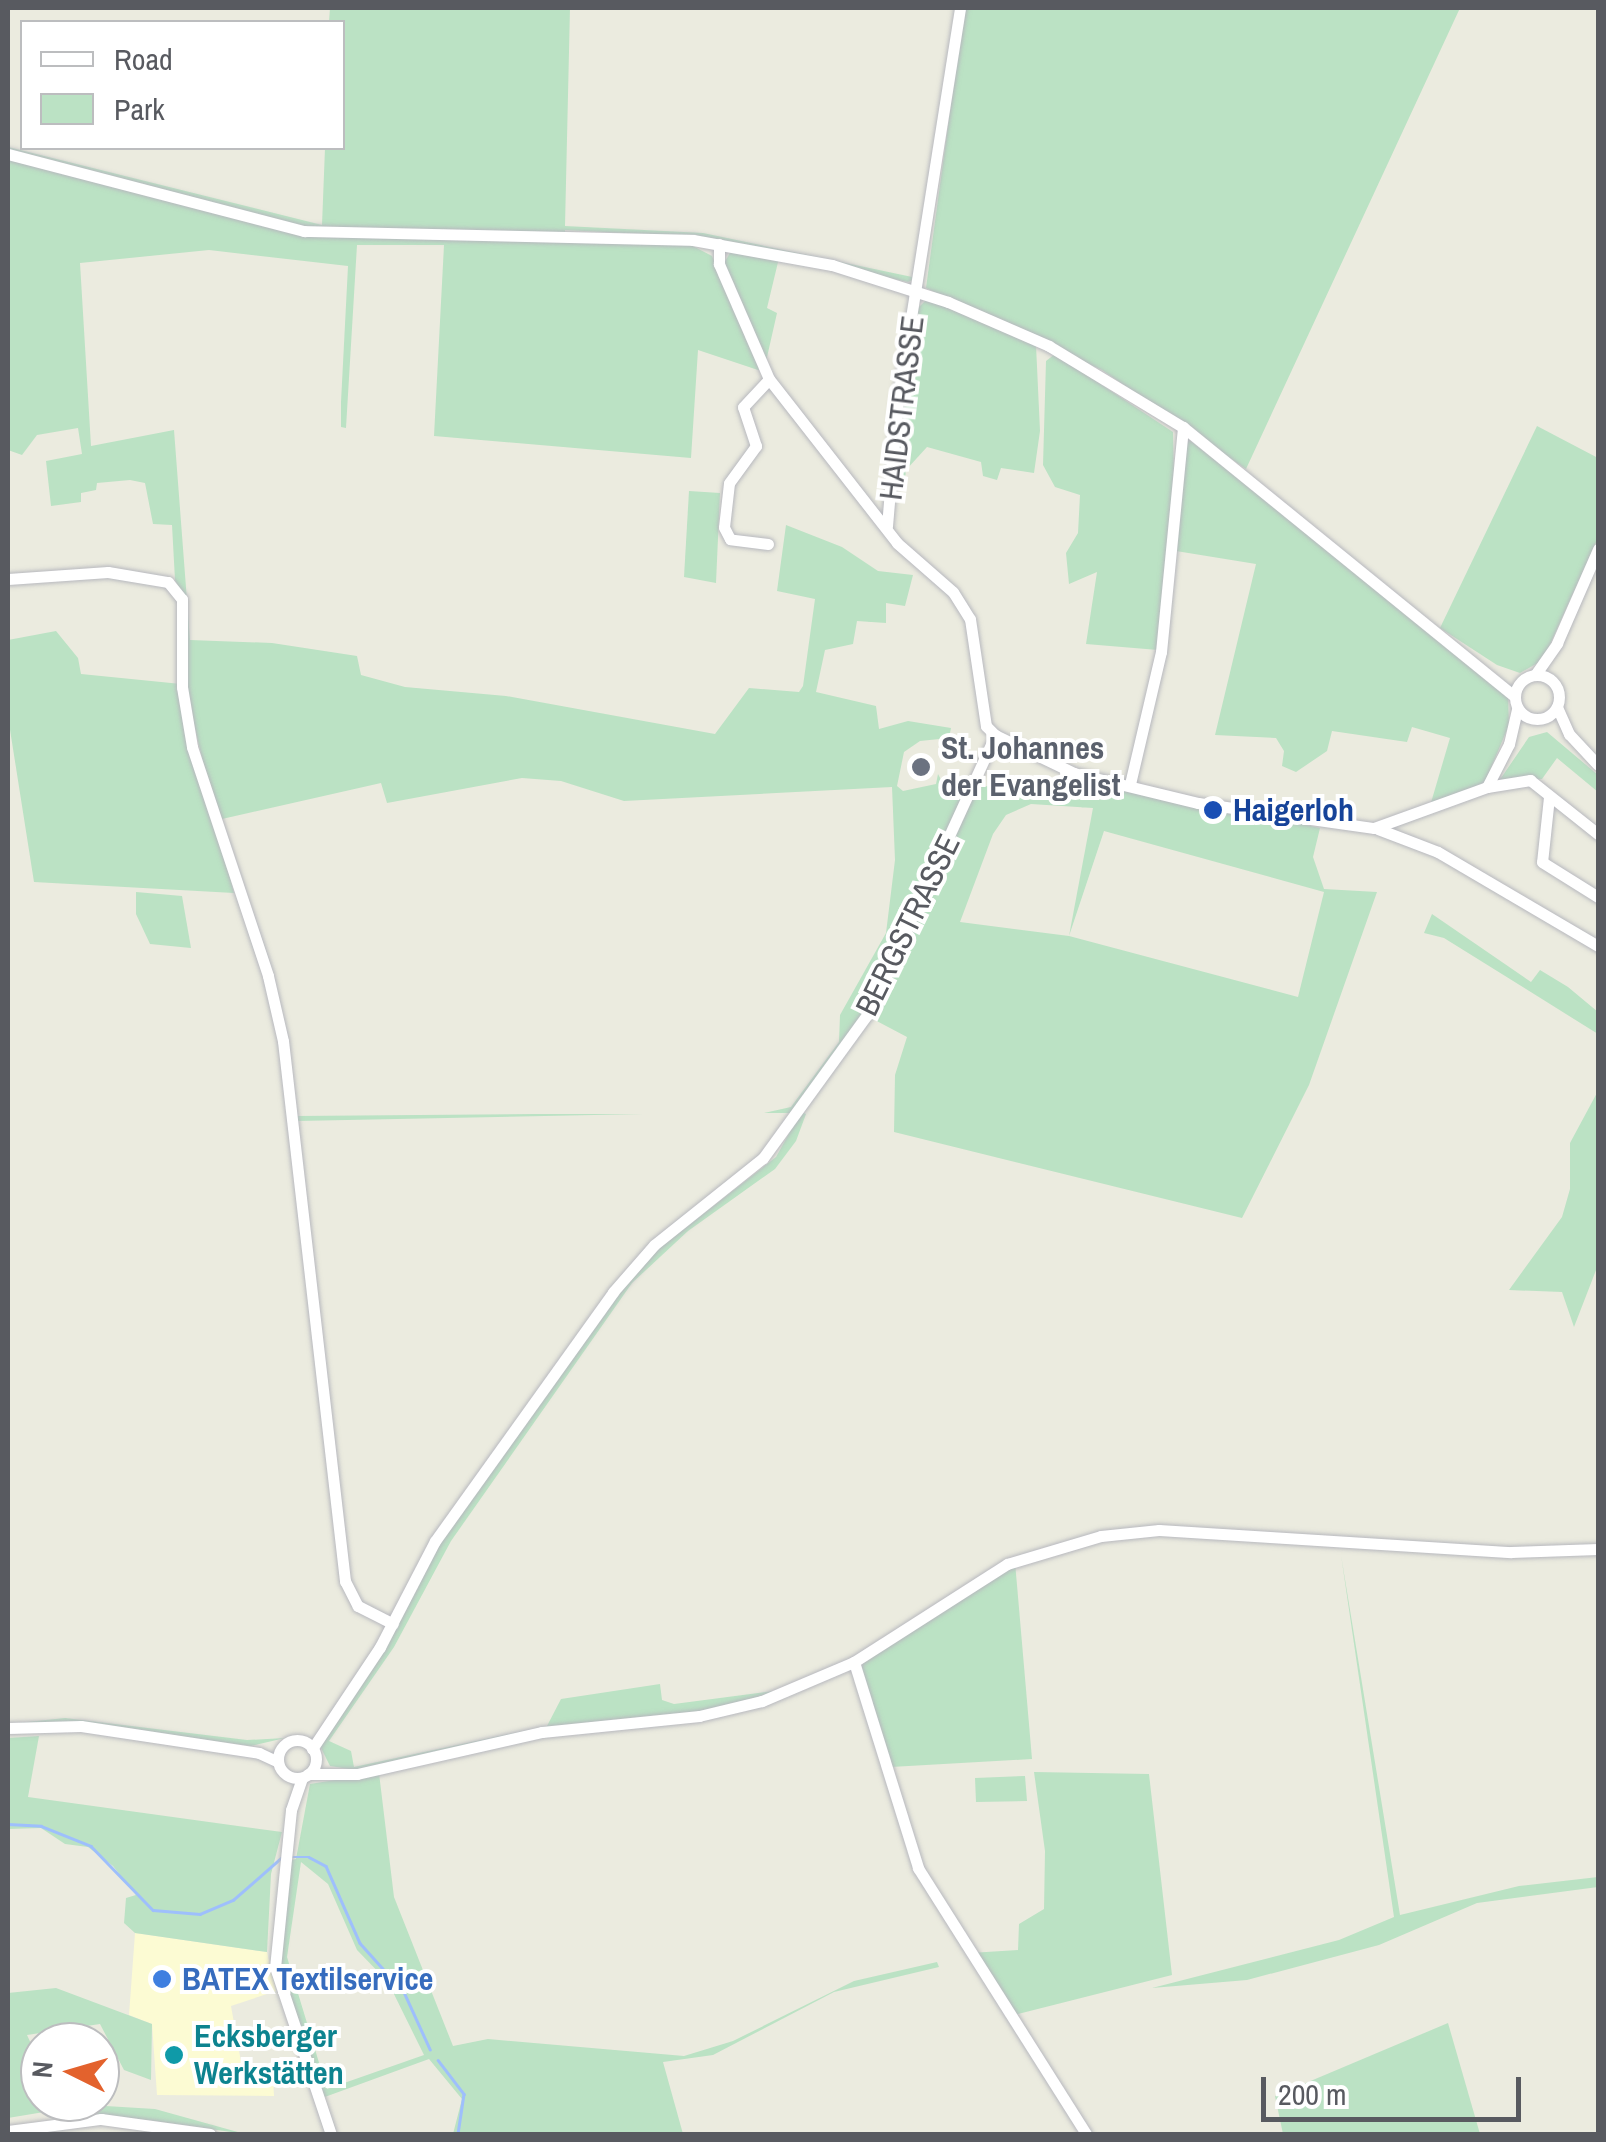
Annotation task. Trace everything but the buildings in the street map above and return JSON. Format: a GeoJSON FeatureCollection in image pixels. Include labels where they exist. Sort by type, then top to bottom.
{"type":"FeatureCollection","features":[{"type":"Feature","properties":{"kind":"street","name":"HAIDSTRASSE"},"geometry":{"type":"LineString","coordinates":[[887,526],[897,406],[960,8]]}},
{"type":"Feature","properties":{"kind":"street"},"geometry":{"type":"LineString","coordinates":[[8,154],[330,234],[598,234],[719,244],[917,291],[1048,346],[1182,427],[1497,676],[1516,702],[1537,719],[1569,734]]}},
{"type":"Feature","properties":{"kind":"street"},"geometry":{"type":"LineString","coordinates":[[719,244],[719,264],[769,379],[909,556],[954,592],[970,619],[986,726],[995,735],[1074,773],[1261,815],[1374,828],[1438,852],[1598,946]]}},
{"type":"Feature","properties":{"kind":"street"},"geometry":{"type":"LineString","coordinates":[[768,544],[730,539],[724,527],[729,482],[756,446],[743,408],[769,379]]}},
{"type":"Feature","properties":{"kind":"street"},"geometry":{"type":"LineString","coordinates":[[1130,784],[1160,652],[1182,427]]}},
{"type":"Feature","properties":{"kind":"street"},"geometry":{"type":"LineString","coordinates":[[1487,787],[1509,744],[1516,702],[1557,643],[1598,548]]}},
{"type":"Feature","properties":{"kind":"street"},"geometry":{"type":"LineString","coordinates":[[8,579],[108,572],[168,582],[182,599],[182,687],[192,747],[268,976],[284,1041],[344,1580],[358,1606],[393,1624]]}},
{"type":"Feature","properties":{"kind":"street"},"geometry":{"type":"LineString","coordinates":[[1557,643],[1552,682],[1557,707],[1569,734],[1598,765]]}},
{"type":"Feature","properties":{"kind":"street"},"geometry":{"type":"LineString","coordinates":[[1497,676],[1531,676],[1552,682]]}},
{"type":"Feature","properties":{"kind":"street"},"geometry":{"type":"LineString","coordinates":[[1509,744],[1557,707]]}},
{"type":"Feature","properties":{"kind":"street","name":"BERGSTRASSE"},"geometry":{"type":"LineString","coordinates":[[8,1728],[82,1726],[280,1756],[309,1749],[393,1624],[435,1541],[613,1292],[654,1246],[763,1158],[891,975],[995,735]]}},
{"type":"Feature","properties":{"kind":"street"},"geometry":{"type":"LineString","coordinates":[[1374,828],[1487,787],[1530,780],[1598,834]]}},
{"type":"Feature","properties":{"kind":"street"},"geometry":{"type":"LineString","coordinates":[[1549,797],[1542,862],[1598,898]]}},
{"type":"Feature","properties":{"kind":"street"},"geometry":{"type":"LineString","coordinates":[[280,1756],[300,1776],[340,1774],[542,1732],[733,1710],[854,1662],[1007,1564],[1054,1546],[1120,1533],[1511,1552],[1598,1549]]}},
{"type":"Feature","properties":{"kind":"street"},"geometry":{"type":"LineString","coordinates":[[854,1662],[918,1868],[1086,2134]]}},
{"type":"Feature","properties":{"kind":"street"},"geometry":{"type":"LineString","coordinates":[[331,2134],[275,1967],[291,1810],[309,1749],[340,1774]]}},
{"type":"Feature","properties":{"kind":"street"},"geometry":{"type":"LineString","coordinates":[[8,2131],[100,2119],[210,2134]]}},
{"type":"Feature","properties":{"kind":"shaded area"},"geometry":{"type":"Polygon","coordinates":[[[135,1933],[267,1952],[276,1991],[231,2006],[243,2073],[273,2077],[274,2096],[157,2095],[152,2024],[129,2015],[135,1933]]]}},
{"type":"Feature","properties":{"kind":"green space"},"geometry":{"type":"Polygon","coordinates":[[[330,8],[570,8],[565,226],[703,233],[917,278],[908,282],[702,237],[565,230],[565,238],[689,244],[712,256],[761,371],[698,350],[691,458],[434,436],[444,245],[357,245],[346,428],[341,427],[341,402],[348,266],[209,250],[80,263],[91,446],[174,430],[190,640],[272,643],[357,656],[361,675],[405,687],[506,696],[715,734],[749,688],[799,692],[803,686],[815,599],[777,591],[786,525],[842,547],[878,571],[913,575],[905,606],[886,603],[886,623],[857,621],[853,644],[825,650],[816,692],[876,706],[879,729],[908,721],[951,728],[949,738],[920,741],[904,752],[897,786],[903,791],[936,784],[938,774],[949,795],[972,785],[1081,794],[1089,779],[1320,828],[1313,857],[1324,889],[1377,892],[1309,1085],[1242,1218],[894,1132],[895,1075],[907,1037],[871,1018],[790,1113],[764,1113],[791,1107],[839,1042],[840,1015],[886,933],[895,860],[892,787],[624,801],[561,781],[522,778],[387,803],[381,783],[222,819],[215,813],[185,686],[183,594],[175,580],[172,525],[153,524],[145,483],[130,480],[97,483],[96,490],[81,493],[81,502],[51,506],[46,461],[82,454],[78,428],[37,435],[22,455],[8,450],[8,147],[322,225],[325,150],[345,150],[345,20],[329,20],[330,8]],[[1031,804],[1006,815],[993,834],[960,922],[1069,936],[1093,808],[1031,804]],[[1104,831],[1069,936],[1298,997],[1324,892],[1104,831]]]}},
{"type":"Feature","properties":{"kind":"green space"},"geometry":{"type":"Polygon","coordinates":[[[964,8],[1460,8],[1246,469],[1102,370],[926,288],[964,8]]]}},
{"type":"Feature","properties":{"kind":"green space"},"geometry":{"type":"Polygon","coordinates":[[[731,251],[779,258],[767,308],[777,313],[765,366],[723,265],[731,251]]]}},
{"type":"Feature","properties":{"kind":"green space"},"geometry":{"type":"Polygon","coordinates":[[[927,299],[1036,345],[1040,431],[1034,473],[1001,468],[997,480],[983,476],[981,462],[927,447],[906,470],[904,489],[892,488],[916,310],[927,299]]]}},
{"type":"Feature","properties":{"kind":"green space"},"geometry":{"type":"Polygon","coordinates":[[[1055,354],[1173,432],[1175,521],[1158,650],[1086,644],[1097,572],[1069,584],[1066,553],[1078,533],[1080,495],[1055,487],[1043,465],[1046,361],[1055,354]]]}},
{"type":"Feature","properties":{"kind":"green space"},"geometry":{"type":"Polygon","coordinates":[[[1537,426],[1598,458],[1598,538],[1543,660],[1520,673],[1497,665],[1440,628],[1537,426]]]}},
{"type":"Feature","properties":{"kind":"green space"},"geometry":{"type":"Polygon","coordinates":[[[1187,438],[1508,694],[1509,725],[1485,782],[1430,806],[1450,738],[1412,727],[1407,742],[1332,731],[1327,751],[1296,772],[1282,766],[1284,751],[1276,738],[1215,735],[1256,564],[1176,551],[1187,438]]]}},
{"type":"Feature","properties":{"kind":"green space"},"geometry":{"type":"Polygon","coordinates":[[[689,491],[720,493],[716,583],[684,577],[689,491]]]}},
{"type":"Feature","properties":{"kind":"green space"},"geometry":{"type":"Polygon","coordinates":[[[56,631],[78,658],[81,674],[181,684],[234,893],[34,882],[8,717],[8,640],[56,631]]]}},
{"type":"Feature","properties":{"kind":"green space"},"geometry":{"type":"Polygon","coordinates":[[[1547,732],[1598,775],[1598,792],[1557,758],[1542,779],[1499,781],[1529,737],[1547,732]]]}},
{"type":"Feature","properties":{"kind":"green space"},"geometry":{"type":"Polygon","coordinates":[[[136,892],[182,896],[191,948],[150,944],[136,914],[136,892]]]}},
{"type":"Feature","properties":{"kind":"green space"},"geometry":{"type":"Polygon","coordinates":[[[1432,914],[1531,982],[1540,970],[1568,987],[1598,1012],[1598,1034],[1444,938],[1424,933],[1432,914]]]}},
{"type":"Feature","properties":{"kind":"green space"},"geometry":{"type":"Polygon","coordinates":[[[1598,1091],[1598,1265],[1574,1327],[1562,1292],[1509,1290],[1562,1217],[1570,1189],[1570,1143],[1598,1091]]]}},
{"type":"Feature","properties":{"kind":"green space"},"geometry":{"type":"Polygon","coordinates":[[[801,1112],[806,1114],[796,1141],[775,1169],[688,1231],[632,1283],[451,1541],[394,1647],[329,1741],[351,1751],[354,1767],[547,1726],[561,1699],[660,1684],[662,1700],[674,1704],[782,1690],[720,1708],[355,1770],[330,1766],[320,1746],[437,1545],[615,1296],[651,1255],[776,1157],[801,1112]]]}},
{"type":"Feature","properties":{"kind":"green space"},"geometry":{"type":"Polygon","coordinates":[[[534,1114],[643,1114],[297,1121],[296,1116],[534,1114]]]}},
{"type":"Feature","properties":{"kind":"green space"},"geometry":{"type":"Polygon","coordinates":[[[1341,1555],[1400,1915],[1519,1886],[1598,1877],[1598,1887],[1477,1903],[1379,1945],[1247,1980],[1152,1988],[1339,1940],[1394,1917],[1341,1555]]]}},
{"type":"Feature","properties":{"kind":"green space"},"geometry":{"type":"Polygon","coordinates":[[[1015,1562],[1032,1759],[891,1767],[861,1671],[864,1658],[1015,1562]]]}},
{"type":"Feature","properties":{"kind":"green space"},"geometry":{"type":"Polygon","coordinates":[[[65,1718],[247,1740],[285,1738],[251,1746],[73,1722],[8,1724],[65,1718]]]}},
{"type":"Feature","properties":{"kind":"green space"},"geometry":{"type":"Polygon","coordinates":[[[39,1736],[28,1797],[282,1832],[271,1874],[267,1952],[135,1933],[124,1923],[126,1898],[136,1895],[113,1866],[88,1847],[65,1844],[41,1828],[8,1829],[8,1738],[39,1736]]]}},
{"type":"Feature","properties":{"kind":"green space"},"geometry":{"type":"Polygon","coordinates":[[[1034,1772],[1149,1774],[1172,1975],[1014,2015],[970,1953],[1018,1950],[1019,1924],[1044,1909],[1045,1851],[1034,1772]]]}},
{"type":"Feature","properties":{"kind":"green space"},"geometry":{"type":"Polygon","coordinates":[[[379,1773],[394,1897],[453,2046],[488,2039],[684,2056],[733,2041],[854,1981],[937,1962],[939,1967],[834,1992],[713,2055],[663,2062],[683,2134],[453,2134],[462,2099],[429,2059],[322,2098],[278,1960],[288,1861],[296,1859],[310,1784],[379,1773]],[[301,1862],[287,1957],[327,2089],[424,2055],[388,1982],[357,1950],[328,1884],[301,1862]]]}},
{"type":"Feature","properties":{"kind":"green space"},"geometry":{"type":"Polygon","coordinates":[[[1025,1776],[1027,1801],[976,1802],[975,1778],[1025,1776]]]}},
{"type":"Feature","properties":{"kind":"green space"},"geometry":{"type":"Polygon","coordinates":[[[56,1988],[152,2024],[151,2080],[124,2070],[120,2062],[120,2022],[20,2022],[20,2116],[8,2118],[8,1993],[56,1988]]]}},
{"type":"Feature","properties":{"kind":"green space"},"geometry":{"type":"Polygon","coordinates":[[[1448,2023],[1480,2134],[1283,2134],[1275,2096],[1448,2023]]]}},
{"type":"Feature","properties":{"kind":"green space"},"geometry":{"type":"Polygon","coordinates":[[[120,2107],[155,2109],[245,2134],[120,2119],[120,2107]]]}},
{"type":"Feature","properties":{"kind":"waterway"},"geometry":{"type":"LineString","coordinates":[[8,1824],[41,1826],[91,1846],[153,1910],[200,1914],[233,1900],[281,1858]]}},
{"type":"Feature","properties":{"kind":"waterway"},"geometry":{"type":"LineString","coordinates":[[289,1857],[309,1857],[326,1866],[360,1943],[404,1992],[430,2049]]}},
{"type":"Feature","properties":{"kind":"waterway"},"geometry":{"type":"LineString","coordinates":[[438,2060],[464,2094],[458,2134]]}},
{"type":"Feature","properties":{"kind":"place","name":"St. Johannes der Evangelist"},"geometry":{"type":"Point","coordinates":[921,767]}},
{"type":"Feature","properties":{"kind":"place","name":"Haigerloh"},"geometry":{"type":"Point","coordinates":[1213,810]}},
{"type":"Feature","properties":{"kind":"place","name":"BATEX Textilservice"},"geometry":{"type":"Point","coordinates":[162,1979]}},
{"type":"Feature","properties":{"kind":"place","name":"Ecksberger Werkstätten"},"geometry":{"type":"Point","coordinates":[174,2055]}}]}
